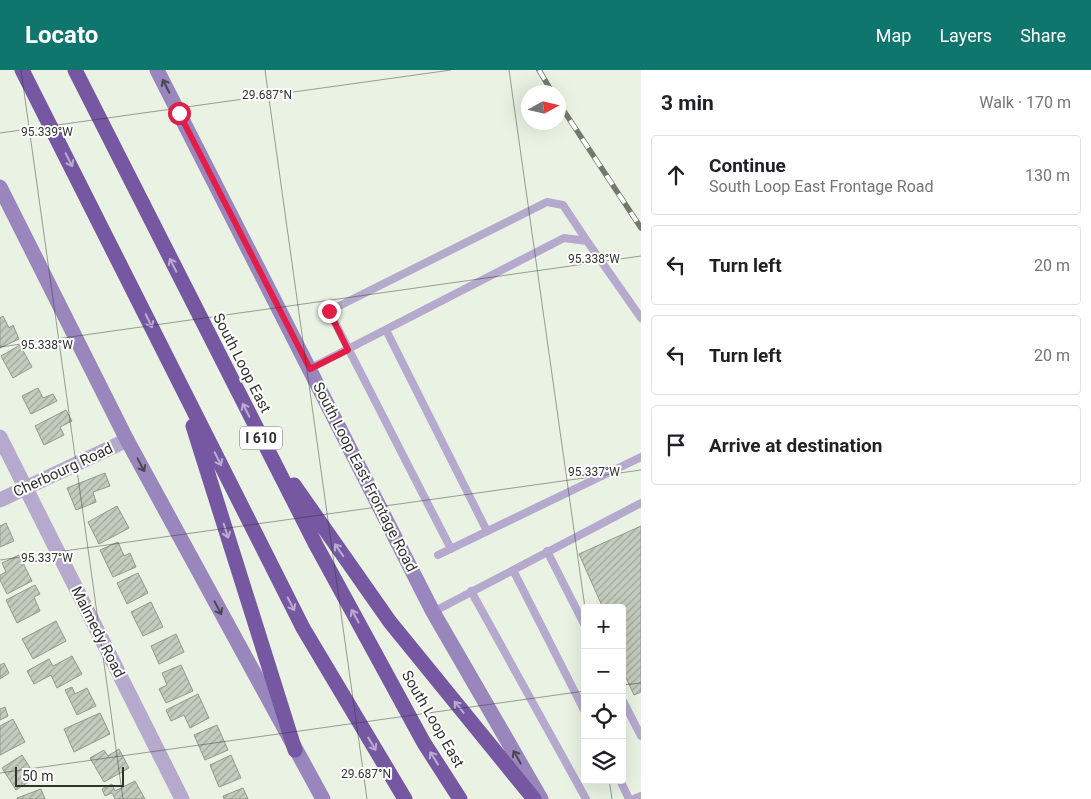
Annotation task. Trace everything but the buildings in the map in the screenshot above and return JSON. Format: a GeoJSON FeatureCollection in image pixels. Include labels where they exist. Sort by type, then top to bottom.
{"type":"FeatureCollection","features":[{"type":"Feature","properties":{"kind":"highway"},"geometry":{"type":"LineString","coordinates":[[22,70],[303,628],[405,799]]}},
{"type":"Feature","properties":{"kind":"highway","name":"South Loop East"},"geometry":{"type":"LineString","coordinates":[[75,70],[316,546],[420,734],[460,799]]}},
{"type":"Feature","properties":{"kind":"highway"},"geometry":{"type":"LineString","coordinates":[[180,384],[295,750]]}},
{"type":"Feature","properties":{"kind":"highway"},"geometry":{"type":"LineString","coordinates":[[259,435],[390,622],[534,799]]}},
{"type":"Feature","properties":{"kind":"main road","name":"South Loop East Frontage Road"},"geometry":{"type":"LineString","coordinates":[[157,70],[433,612],[541,799]]}},
{"type":"Feature","properties":{"kind":"main road"},"geometry":{"type":"LineString","coordinates":[[0,187],[127,440],[295,750],[324,799]]}},
{"type":"Feature","properties":{"kind":"street","name":"Malmedy Road"},"geometry":{"type":"LineString","coordinates":[[0,437],[182,799]]}},
{"type":"Feature","properties":{"kind":"street","name":"Cherbourg Road"},"geometry":{"type":"LineString","coordinates":[[0,500],[127,440]]}},
{"type":"Feature","properties":{"kind":"lane"},"geometry":{"type":"LineString","coordinates":[[451,549],[329,311],[547,202],[563,204],[587,242],[641,318]]}},
{"type":"Feature","properties":{"kind":"lane"},"geometry":{"type":"LineString","coordinates":[[310,369],[564,238],[587,242]]}},
{"type":"Feature","properties":{"kind":"lane"},"geometry":{"type":"LineString","coordinates":[[386,330],[487,531]]}},
{"type":"Feature","properties":{"kind":"lane"},"geometry":{"type":"LineString","coordinates":[[438,555],[641,457]]}},
{"type":"Feature","properties":{"kind":"lane"},"geometry":{"type":"LineString","coordinates":[[433,612],[641,503]]}},
{"type":"Feature","properties":{"kind":"lane"},"geometry":{"type":"LineString","coordinates":[[547,551],[581,618]]}},
{"type":"Feature","properties":{"kind":"lane"},"geometry":{"type":"LineString","coordinates":[[513,570],[581,704]]}},
{"type":"Feature","properties":{"kind":"lane"},"geometry":{"type":"LineString","coordinates":[[471,591],[586,799]]}},
{"type":"Feature","properties":{"kind":"lane"},"geometry":{"type":"LineString","coordinates":[[626,707],[641,736]]}},
{"type":"Feature","properties":{"kind":"lane"},"geometry":{"type":"LineString","coordinates":[[622,784],[629,799]]}},
{"type":"Feature","properties":{"kind":"lane"},"geometry":{"type":"LineString","coordinates":[[634,799],[641,796]]}},
{"type":"Feature","properties":{"kind":"railway"},"geometry":{"type":"LineString","coordinates":[[539,70],[548,85]]}},
{"type":"Feature","properties":{"kind":"railway"},"geometry":{"type":"LineString","coordinates":[[566,114],[641,228]]}},
{"type":"Feature","properties":{"kind":"route"},"geometry":{"type":"LineString","coordinates":[[179,113],[310,369],[348,350],[329,311]]}}]}
